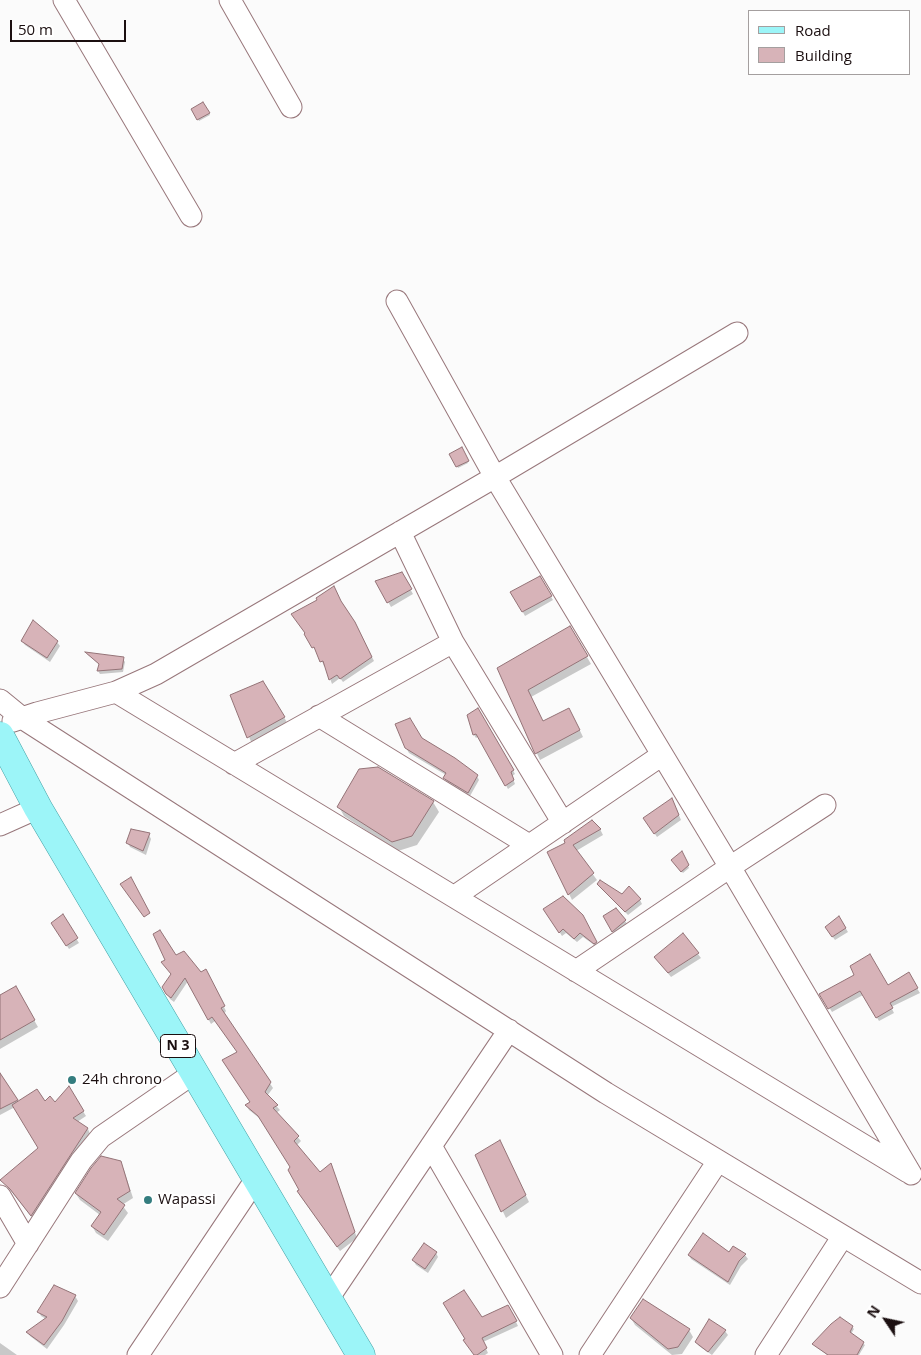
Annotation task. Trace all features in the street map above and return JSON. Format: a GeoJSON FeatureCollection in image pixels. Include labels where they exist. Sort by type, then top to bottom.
{"type":"FeatureCollection","features":[{"type":"Feature","properties":{"kind":"main road","name":"N 3"},"geometry":{"type":"LineString","coordinates":[[0,736],[38,808],[361,1355]]}},
{"type":"Feature","properties":{"kind":"street"},"geometry":{"type":"LineString","coordinates":[[64,0],[191,216]]}},
{"type":"Feature","properties":{"kind":"street"},"geometry":{"type":"LineString","coordinates":[[230,0],[290,107]]}},
{"type":"Feature","properties":{"kind":"street"},"geometry":{"type":"LineString","coordinates":[[397,301],[495,477],[916,1177]]}},
{"type":"Feature","properties":{"kind":"street"},"geometry":{"type":"LineString","coordinates":[[0,726],[37,713],[116,692],[156,674],[495,477],[737,333]]}},
{"type":"Feature","properties":{"kind":"street"},"geometry":{"type":"LineString","coordinates":[[400,532],[452,642],[563,823]]}},
{"type":"Feature","properties":{"kind":"street"},"geometry":{"type":"LineString","coordinates":[[234,764],[452,642]]}},
{"type":"Feature","properties":{"kind":"street"},"geometry":{"type":"LineString","coordinates":[[116,692],[916,1177]]}},
{"type":"Feature","properties":{"kind":"street"},"geometry":{"type":"LineString","coordinates":[[0,700],[22,718],[606,1093],[921,1283]]}},
{"type":"Feature","properties":{"kind":"street"},"geometry":{"type":"LineString","coordinates":[[320,716],[529,846]]}},
{"type":"Feature","properties":{"kind":"street"},"geometry":{"type":"LineString","coordinates":[[455,896],[662,755]]}},
{"type":"Feature","properties":{"kind":"street"},"geometry":{"type":"LineString","coordinates":[[576,971],[824,805]]}},
{"type":"Feature","properties":{"kind":"street"},"geometry":{"type":"LineString","coordinates":[[0,825],[38,808]]}},
{"type":"Feature","properties":{"kind":"street"},"geometry":{"type":"LineString","coordinates":[[328,1299],[509,1030]]}},
{"type":"Feature","properties":{"kind":"street"},"geometry":{"type":"LineString","coordinates":[[0,1287],[81,1161],[101,1137],[194,1073]]}},
{"type":"Feature","properties":{"kind":"street"},"geometry":{"type":"LineString","coordinates":[[431,1146],[552,1355]]}},
{"type":"Feature","properties":{"kind":"street"},"geometry":{"type":"LineString","coordinates":[[590,1355],[718,1160]]}},
{"type":"Feature","properties":{"kind":"street"},"geometry":{"type":"LineString","coordinates":[[138,1355],[256,1179]]}},
{"type":"Feature","properties":{"kind":"street"},"geometry":{"type":"LineString","coordinates":[[0,1196],[28,1244]]}},
{"type":"Feature","properties":{"kind":"street"},"geometry":{"type":"LineString","coordinates":[[766,1355],[842,1236]]}},
{"type":"Feature","properties":{"kind":"building"},"geometry":{"type":"Polygon","coordinates":[[[203,102],[210,113],[197,120],[191,109],[203,102]]]}},
{"type":"Feature","properties":{"kind":"building"},"geometry":{"type":"Polygon","coordinates":[[[462,447],[469,461],[456,467],[449,454],[462,447]]]}},
{"type":"Feature","properties":{"kind":"building"},"geometry":{"type":"Polygon","coordinates":[[[402,572],[412,589],[387,603],[375,581],[402,572]]]}},
{"type":"Feature","properties":{"kind":"building"},"geometry":{"type":"Polygon","coordinates":[[[540,576],[552,596],[522,612],[510,592],[540,576]]]}},
{"type":"Feature","properties":{"kind":"building"},"geometry":{"type":"Polygon","coordinates":[[[334,586],[341,601],[355,622],[372,657],[340,679],[337,675],[329,680],[323,661],[320,662],[314,647],[312,648],[305,633],[291,614],[317,600],[316,598],[334,586]]]}},
{"type":"Feature","properties":{"kind":"building"},"geometry":{"type":"Polygon","coordinates":[[[33,620],[58,641],[47,658],[21,641],[33,620]]]}},
{"type":"Feature","properties":{"kind":"building"},"geometry":{"type":"Polygon","coordinates":[[[570,626],[588,656],[528,690],[543,721],[569,708],[580,730],[535,754],[497,668],[570,626]]]}},
{"type":"Feature","properties":{"kind":"building"},"geometry":{"type":"Polygon","coordinates":[[[85,652],[124,657],[122,669],[97,671],[99,664],[85,652]]]}},
{"type":"Feature","properties":{"kind":"building"},"geometry":{"type":"Polygon","coordinates":[[[263,681],[285,717],[247,738],[230,695],[263,681]]]}},
{"type":"Feature","properties":{"kind":"building"},"geometry":{"type":"Polygon","coordinates":[[[478,708],[514,770],[511,772],[514,780],[505,786],[476,734],[473,735],[467,715],[478,708]]]}},
{"type":"Feature","properties":{"kind":"building"},"geometry":{"type":"Polygon","coordinates":[[[410,718],[422,738],[455,758],[478,775],[468,793],[443,778],[446,773],[405,748],[395,724],[410,718]]]}},
{"type":"Feature","properties":{"kind":"building"},"geometry":{"type":"Polygon","coordinates":[[[378,767],[434,801],[412,836],[392,842],[337,807],[359,769],[378,767]]]}},
{"type":"Feature","properties":{"kind":"building"},"geometry":{"type":"Polygon","coordinates":[[[672,798],[679,815],[654,834],[643,818],[672,798]]]}},
{"type":"Feature","properties":{"kind":"building"},"geometry":{"type":"Polygon","coordinates":[[[592,820],[601,829],[573,845],[594,873],[568,895],[547,852],[565,843],[564,840],[592,820]]]}},
{"type":"Feature","properties":{"kind":"building"},"geometry":{"type":"Polygon","coordinates":[[[131,829],[150,833],[143,851],[126,843],[131,829]]]}},
{"type":"Feature","properties":{"kind":"building"},"geometry":{"type":"Polygon","coordinates":[[[682,851],[689,865],[681,872],[671,860],[682,851]]]}},
{"type":"Feature","properties":{"kind":"building"},"geometry":{"type":"Polygon","coordinates":[[[131,877],[150,913],[144,917],[120,884],[131,877]]]}},
{"type":"Feature","properties":{"kind":"building"},"geometry":{"type":"Polygon","coordinates":[[[600,880],[622,894],[629,886],[641,899],[625,912],[597,884],[600,880]]]}},
{"type":"Feature","properties":{"kind":"building"},"geometry":{"type":"Polygon","coordinates":[[[563,896],[583,915],[597,942],[594,944],[580,933],[574,939],[563,929],[559,933],[543,909],[563,896]]]}},
{"type":"Feature","properties":{"kind":"building"},"geometry":{"type":"Polygon","coordinates":[[[616,908],[626,920],[612,932],[603,916],[616,908]]]}},
{"type":"Feature","properties":{"kind":"building"},"geometry":{"type":"Polygon","coordinates":[[[63,914],[78,938],[66,946],[51,923],[63,914]]]}},
{"type":"Feature","properties":{"kind":"building"},"geometry":{"type":"Polygon","coordinates":[[[839,916],[846,928],[832,937],[825,927],[839,916]]]}},
{"type":"Feature","properties":{"kind":"building"},"geometry":{"type":"Polygon","coordinates":[[[160,930],[176,955],[184,951],[201,972],[206,969],[225,1006],[221,1008],[271,1082],[265,1092],[278,1105],[273,1108],[299,1136],[294,1141],[320,1172],[331,1163],[355,1232],[337,1247],[297,1191],[299,1190],[288,1170],[290,1167],[258,1116],[245,1105],[250,1102],[222,1060],[237,1052],[212,1017],[208,1020],[185,978],[171,998],[162,987],[171,974],[161,962],[165,960],[153,934],[160,930]]]}},
{"type":"Feature","properties":{"kind":"building"},"geometry":{"type":"Polygon","coordinates":[[[683,933],[699,953],[668,973],[654,957],[683,933]]]}},
{"type":"Feature","properties":{"kind":"building"},"geometry":{"type":"Polygon","coordinates":[[[870,954],[888,985],[909,972],[918,988],[890,1003],[893,1008],[876,1018],[860,991],[828,1009],[819,994],[854,975],[850,966],[870,954]]]}},
{"type":"Feature","properties":{"kind":"building"},"geometry":{"type":"Polygon","coordinates":[[[16,986],[35,1020],[0,1040],[0,995],[16,986]]]}},
{"type":"Feature","properties":{"kind":"building"},"geometry":{"type":"Polygon","coordinates":[[[0,1073],[18,1100],[0,1109],[0,1073]]]}},
{"type":"Feature","properties":{"kind":"building"},"geometry":{"type":"Polygon","coordinates":[[[69,1086],[84,1111],[73,1118],[88,1128],[31,1216],[10,1189],[0,1180],[38,1148],[12,1105],[37,1089],[45,1101],[50,1096],[55,1102],[69,1086]]]}},
{"type":"Feature","properties":{"kind":"building"},"geometry":{"type":"Polygon","coordinates":[[[500,1140],[526,1195],[501,1212],[475,1155],[500,1140]]]}},
{"type":"Feature","properties":{"kind":"building"},"geometry":{"type":"Polygon","coordinates":[[[101,1156],[121,1161],[130,1191],[117,1199],[125,1205],[104,1235],[91,1226],[101,1212],[75,1193],[101,1156]]]}},
{"type":"Feature","properties":{"kind":"building"},"geometry":{"type":"Polygon","coordinates":[[[703,1233],[729,1252],[733,1246],[746,1254],[739,1261],[728,1282],[688,1255],[703,1233]]]}},
{"type":"Feature","properties":{"kind":"building"},"geometry":{"type":"Polygon","coordinates":[[[424,1243],[437,1252],[425,1269],[412,1260],[424,1243]]]}},
{"type":"Feature","properties":{"kind":"building"},"geometry":{"type":"Polygon","coordinates":[[[54,1285],[76,1295],[62,1321],[44,1345],[26,1332],[47,1317],[37,1312],[54,1285]]]}},
{"type":"Feature","properties":{"kind":"building"},"geometry":{"type":"Polygon","coordinates":[[[464,1290],[482,1317],[508,1305],[517,1321],[482,1338],[487,1348],[477,1355],[474,1355],[463,1340],[465,1339],[443,1303],[464,1290]]]}},
{"type":"Feature","properties":{"kind":"building"},"geometry":{"type":"Polygon","coordinates":[[[643,1299],[690,1329],[678,1347],[668,1349],[630,1318],[643,1299]]]}},
{"type":"Feature","properties":{"kind":"building"},"geometry":{"type":"Polygon","coordinates":[[[840,1317],[853,1326],[850,1332],[864,1342],[857,1355],[828,1355],[812,1344],[840,1317]]]}},
{"type":"Feature","properties":{"kind":"building"},"geometry":{"type":"Polygon","coordinates":[[[709,1319],[726,1330],[708,1352],[695,1342],[709,1319]]]}},
{"type":"Feature","properties":{"kind":"place","name":"24h chrono"},"geometry":{"type":"Point","coordinates":[72,1080]}},
{"type":"Feature","properties":{"kind":"place","name":"Wapassi"},"geometry":{"type":"Point","coordinates":[148,1200]}}]}
